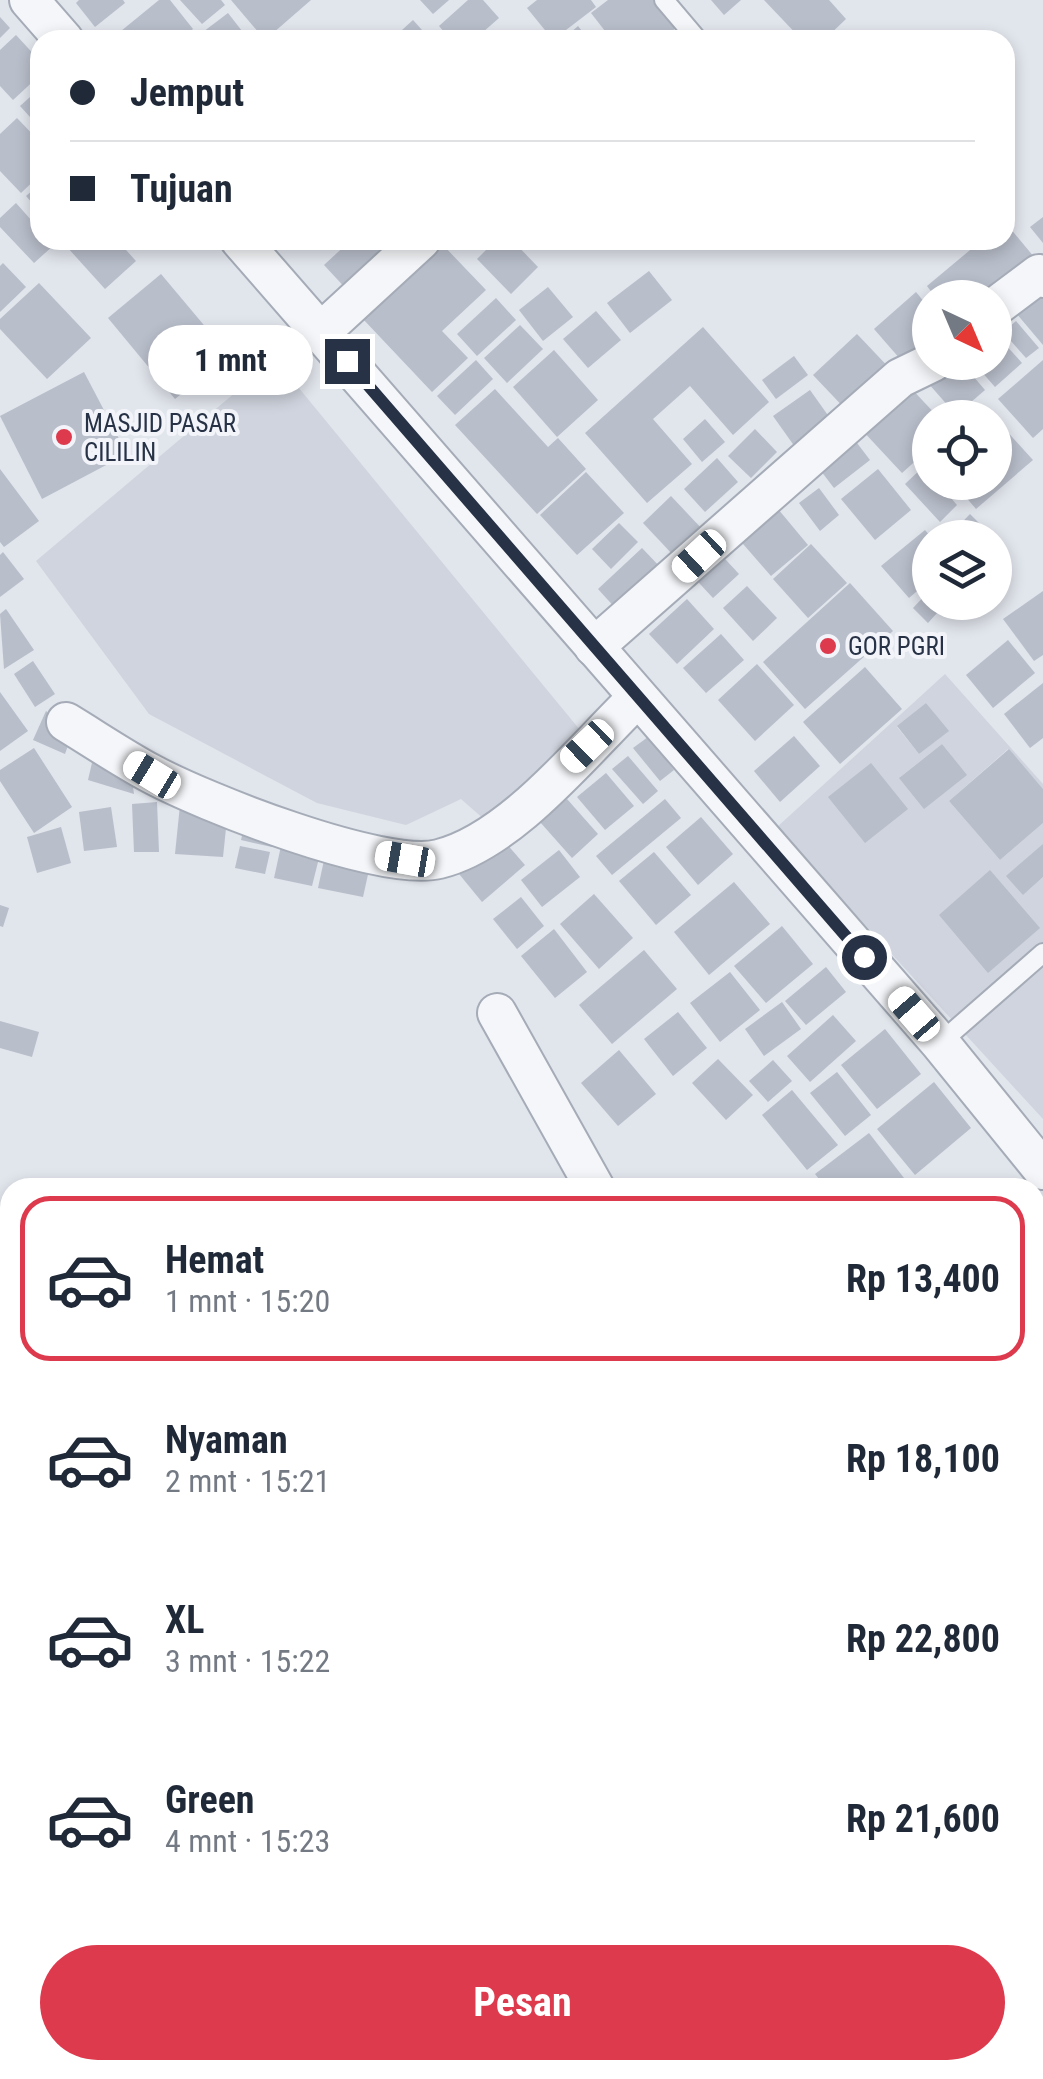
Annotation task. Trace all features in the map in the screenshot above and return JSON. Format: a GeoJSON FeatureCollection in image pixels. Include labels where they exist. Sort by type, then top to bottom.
{"type":"FeatureCollection","features":[{"type":"Feature","properties":{"kind":"street"},"geometry":{"type":"LineString","coordinates":[[29,0],[55,30]]}},
{"type":"Feature","properties":{"kind":"street"},"geometry":{"type":"LineString","coordinates":[[249,250],[940,1044],[1043,1170]]}},
{"type":"Feature","properties":{"kind":"street"},"geometry":{"type":"LineString","coordinates":[[321,332],[410,250]]}},
{"type":"Feature","properties":{"kind":"street"},"geometry":{"type":"LineString","coordinates":[[1012,294],[1039,274],[1043,278]]}},
{"type":"Feature","properties":{"kind":"street"},"geometry":{"type":"LineString","coordinates":[[594,647],[900,378],[912,372]]}},
{"type":"Feature","properties":{"kind":"street"},"geometry":{"type":"LineString","coordinates":[[66,722],[152,775],[244,815],[376,854],[436,860],[498,830],[637,698]]}},
{"type":"Feature","properties":{"kind":"street"},"geometry":{"type":"LineString","coordinates":[[497,1013],[589,1178]]}},
{"type":"Feature","properties":{"kind":"lane"},"geometry":{"type":"LineString","coordinates":[[664,0],[690,30]]}},
{"type":"Feature","properties":{"kind":"lane"},"geometry":{"type":"LineString","coordinates":[[940,1044],[1043,954]]}},
{"type":"Feature","properties":{"kind":"shaded area"},"geometry":{"type":"Polygon","coordinates":[[[275,359],[580,730],[485,820],[461,799],[406,825],[317,803],[149,714],[36,561],[275,359]]]}},
{"type":"Feature","properties":{"kind":"shaded area"},"geometry":{"type":"Polygon","coordinates":[[[945,674],[1043,784],[1043,789],[1008,749],[949,801],[1000,860],[1043,823],[1043,844],[1023,895],[1043,877],[1043,1119],[776,828],[945,674]],[[926,703],[897,727],[919,754],[948,731],[926,703]],[[942,744],[900,777],[966,775],[942,744]]]}},
{"type":"Feature","properties":{"kind":"building"},"geometry":{"type":"Polygon","coordinates":[[[159,0],[170,0],[193,29],[192,30],[122,30],[159,0]]]}},
{"type":"Feature","properties":{"kind":"building"},"geometry":{"type":"Polygon","coordinates":[[[180,0],[221,0],[225,5],[202,24],[180,0]]]}},
{"type":"Feature","properties":{"kind":"building"},"geometry":{"type":"Polygon","coordinates":[[[231,0],[311,0],[276,30],[256,30],[231,0]]]}},
{"type":"Feature","properties":{"kind":"building"},"geometry":{"type":"Polygon","coordinates":[[[420,0],[449,0],[433,14],[420,0]]]}},
{"type":"Feature","properties":{"kind":"building"},"geometry":{"type":"Polygon","coordinates":[[[468,0],[483,0],[499,18],[485,30],[442,30],[439,26],[468,0]]]}},
{"type":"Feature","properties":{"kind":"building"},"geometry":{"type":"Polygon","coordinates":[[[537,0],[591,0],[596,7],[566,30],[545,30],[527,8],[537,0]]]}},
{"type":"Feature","properties":{"kind":"building"},"geometry":{"type":"Polygon","coordinates":[[[608,0],[654,0],[676,28],[604,30],[591,13],[608,0]]]}},
{"type":"Feature","properties":{"kind":"building"},"geometry":{"type":"Polygon","coordinates":[[[711,0],[741,0],[724,15],[711,0]]]}},
{"type":"Feature","properties":{"kind":"building"},"geometry":{"type":"Polygon","coordinates":[[[764,0],[829,0],[846,19],[834,30],[792,30],[764,0]]]}},
{"type":"Feature","properties":{"kind":"building"},"geometry":{"type":"Polygon","coordinates":[[[76,3],[125,3],[95,27],[76,3]]]}},
{"type":"Feature","properties":{"kind":"building"},"geometry":{"type":"Polygon","coordinates":[[[228,13],[241,30],[206,30],[228,13]]]}},
{"type":"Feature","properties":{"kind":"building"},"geometry":{"type":"Polygon","coordinates":[[[0,17],[10,28],[0,38],[0,17]]]}},
{"type":"Feature","properties":{"kind":"building"},"geometry":{"type":"Polygon","coordinates":[[[413,20],[422,30],[402,30],[413,20]]]}},
{"type":"Feature","properties":{"kind":"building"},"geometry":{"type":"Polygon","coordinates":[[[16,35],[30,50],[30,84],[13,100],[0,86],[0,50],[16,35]]]}},
{"type":"Feature","properties":{"kind":"building"},"geometry":{"type":"Polygon","coordinates":[[[30,97],[30,117],[20,106],[30,97]]]}},
{"type":"Feature","properties":{"kind":"building"},"geometry":{"type":"Polygon","coordinates":[[[17,118],[30,132],[30,184],[21,193],[0,171],[0,134],[17,118]]]}},
{"type":"Feature","properties":{"kind":"building"},"geometry":{"type":"Polygon","coordinates":[[[16,203],[30,219],[30,250],[48,250],[34,263],[0,227],[0,218],[16,203]]]}},
{"type":"Feature","properties":{"kind":"building"},"geometry":{"type":"Polygon","coordinates":[[[1043,217],[1043,243],[1030,227],[1043,217]]]}},
{"type":"Feature","properties":{"kind":"building"},"geometry":{"type":"Polygon","coordinates":[[[1015,234],[1039,263],[1012,284],[1012,280],[934,280],[970,250],[1015,250],[1015,234]]]}},
{"type":"Feature","properties":{"kind":"building"},"geometry":{"type":"Polygon","coordinates":[[[70,250],[126,250],[136,261],[105,289],[70,250]]]}},
{"type":"Feature","properties":{"kind":"building"},"geometry":{"type":"Polygon","coordinates":[[[340,250],[395,250],[350,293],[324,265],[340,250]]]}},
{"type":"Feature","properties":{"kind":"building"},"geometry":{"type":"Polygon","coordinates":[[[436,250],[448,250],[486,290],[442,331],[468,358],[432,392],[363,319],[436,250]]]}},
{"type":"Feature","properties":{"kind":"building"},"geometry":{"type":"Polygon","coordinates":[[[486,250],[522,250],[538,267],[511,294],[477,259],[486,250]]]}},
{"type":"Feature","properties":{"kind":"building"},"geometry":{"type":"Polygon","coordinates":[[[3,263],[26,287],[0,312],[0,266],[3,263]]]}},
{"type":"Feature","properties":{"kind":"building"},"geometry":{"type":"Polygon","coordinates":[[[649,271],[672,300],[630,333],[607,303],[649,271]]]}},
{"type":"Feature","properties":{"kind":"building"},"geometry":{"type":"Polygon","coordinates":[[[161,274],[229,355],[175,399],[108,318],[161,274]]]}},
{"type":"Feature","properties":{"kind":"building"},"geometry":{"type":"Polygon","coordinates":[[[39,283],[91,338],[47,379],[0,329],[0,319],[39,283]]]}},
{"type":"Feature","properties":{"kind":"building"},"geometry":{"type":"Polygon","coordinates":[[[1043,284],[1043,345],[1012,308],[1043,284]]]}},
{"type":"Feature","properties":{"kind":"building"},"geometry":{"type":"Polygon","coordinates":[[[548,287],[573,317],[543,341],[519,310],[548,287]]]}},
{"type":"Feature","properties":{"kind":"building"},"geometry":{"type":"Polygon","coordinates":[[[912,296],[912,364],[908,368],[874,329],[912,296]]]}},
{"type":"Feature","properties":{"kind":"building"},"geometry":{"type":"Polygon","coordinates":[[[496,298],[516,320],[477,356],[457,334],[496,298]]]}},
{"type":"Feature","properties":{"kind":"building"},"geometry":{"type":"Polygon","coordinates":[[[596,311],[621,340],[588,368],[563,339],[596,311]]]}},
{"type":"Feature","properties":{"kind":"building"},"geometry":{"type":"Polygon","coordinates":[[[1016,321],[1039,348],[1026,358],[1012,342],[1012,324],[1016,321]]]}},
{"type":"Feature","properties":{"kind":"building"},"geometry":{"type":"Polygon","coordinates":[[[520,325],[543,349],[507,383],[484,358],[520,325]]]}},
{"type":"Feature","properties":{"kind":"building"},"geometry":{"type":"Polygon","coordinates":[[[703,327],[769,402],[733,435],[690,386],[653,419],[692,464],[647,503],[585,433],[703,327]]]}},
{"type":"Feature","properties":{"kind":"building"},"geometry":{"type":"Polygon","coordinates":[[[857,334],[895,374],[851,415],[813,375],[857,334]]]}},
{"type":"Feature","properties":{"kind":"building"},"geometry":{"type":"Polygon","coordinates":[[[554,350],[598,400],[557,437],[513,387],[554,350]]]}},
{"type":"Feature","properties":{"kind":"building"},"geometry":{"type":"Polygon","coordinates":[[[1012,352],[1022,363],[1012,372],[1012,352]]]}},
{"type":"Feature","properties":{"kind":"building"},"geometry":{"type":"Polygon","coordinates":[[[794,356],[808,375],[776,399],[762,380],[794,356]]]}},
{"type":"Feature","properties":{"kind":"building"},"geometry":{"type":"Polygon","coordinates":[[[476,360],[493,379],[455,415],[437,396],[476,360]]]}},
{"type":"Feature","properties":{"kind":"building"},"geometry":{"type":"Polygon","coordinates":[[[1043,360],[1043,429],[1033,438],[1012,415],[1012,400],[998,399],[1043,360]]]}},
{"type":"Feature","properties":{"kind":"building","name":"MASJID PASAR CILILIN"},"geometry":{"type":"Polygon","coordinates":[[[84,372],[127,454],[42,499],[0,416],[84,372]]]}},
{"type":"Feature","properties":{"kind":"building"},"geometry":{"type":"Polygon","coordinates":[[[925,380],[976,380],[985,390],[973,400],[943,400],[925,380]]]}},
{"type":"Feature","properties":{"kind":"building"},"geometry":{"type":"Polygon","coordinates":[[[908,385],[922,400],[912,400],[912,464],[902,473],[861,429],[908,385]]]}},
{"type":"Feature","properties":{"kind":"building"},"geometry":{"type":"Polygon","coordinates":[[[495,389],[548,447],[558,438],[586,469],[537,514],[455,425],[495,389]]]}},
{"type":"Feature","properties":{"kind":"building"},"geometry":{"type":"Polygon","coordinates":[[[810,390],[837,428],[800,454],[773,416],[810,390]]]}},
{"type":"Feature","properties":{"kind":"building"},"geometry":{"type":"Polygon","coordinates":[[[705,419],[725,442],[702,462],[683,439],[705,419]]]}},
{"type":"Feature","properties":{"kind":"building"},"geometry":{"type":"Polygon","coordinates":[[[755,429],[777,452],[751,478],[728,456],[755,429]]]}},
{"type":"Feature","properties":{"kind":"building"},"geometry":{"type":"Polygon","coordinates":[[[847,430],[870,460],[834,488],[811,458],[847,430]]]}},
{"type":"Feature","properties":{"kind":"building"},"geometry":{"type":"Polygon","coordinates":[[[1012,437],[1033,460],[1012,478],[1012,437]]]}},
{"type":"Feature","properties":{"kind":"building"},"geometry":{"type":"Polygon","coordinates":[[[717,458],[738,482],[705,512],[684,489],[717,458]]]}},
{"type":"Feature","properties":{"kind":"building"},"geometry":{"type":"Polygon","coordinates":[[[0,469],[39,521],[4,547],[0,542],[0,469]]]}},
{"type":"Feature","properties":{"kind":"building"},"geometry":{"type":"Polygon","coordinates":[[[878,469],[911,510],[875,540],[841,499],[878,469]]]}},
{"type":"Feature","properties":{"kind":"building"},"geometry":{"type":"Polygon","coordinates":[[[586,472],[624,513],[577,555],[540,515],[586,472]]]}},
{"type":"Feature","properties":{"kind":"building"},"geometry":{"type":"Polygon","coordinates":[[[819,488],[839,515],[820,531],[799,503],[819,488]]]}},
{"type":"Feature","properties":{"kind":"building"},"geometry":{"type":"Polygon","coordinates":[[[671,496],[703,530],[674,556],[643,523],[671,496]]]}},
{"type":"Feature","properties":{"kind":"building"},"geometry":{"type":"Polygon","coordinates":[[[768,497],[808,545],[771,576],[730,529],[768,497]]]}},
{"type":"Feature","properties":{"kind":"building"},"geometry":{"type":"Polygon","coordinates":[[[920,500],[953,500],[957,505],[938,520],[920,500]]]}},
{"type":"Feature","properties":{"kind":"building"},"geometry":{"type":"Polygon","coordinates":[[[968,500],[986,500],[976,509],[968,500]]]}},
{"type":"Feature","properties":{"kind":"building"},"geometry":{"type":"Polygon","coordinates":[[[619,523],[638,542],[611,569],[592,549],[619,523]]]}},
{"type":"Feature","properties":{"kind":"building"},"geometry":{"type":"Polygon","coordinates":[[[912,541],[912,595],[909,598],[881,566],[912,541]]]}},
{"type":"Feature","properties":{"kind":"building"},"geometry":{"type":"Polygon","coordinates":[[[811,544],[847,583],[808,618],[773,579],[811,544]]]}},
{"type":"Feature","properties":{"kind":"building"},"geometry":{"type":"Polygon","coordinates":[[[713,546],[739,574],[713,598],[687,570],[713,546]]]}},
{"type":"Feature","properties":{"kind":"building"},"geometry":{"type":"Polygon","coordinates":[[[642,548],[662,569],[618,611],[598,589],[642,548]]]}},
{"type":"Feature","properties":{"kind":"building"},"geometry":{"type":"Polygon","coordinates":[[[3,552],[24,579],[0,597],[0,555],[3,552]]]}},
{"type":"Feature","properties":{"kind":"building","name":"GOR PGRI"},"geometry":{"type":"Polygon","coordinates":[[[850,583],[893,631],[805,709],[763,662],[850,583]]]}},
{"type":"Feature","properties":{"kind":"building"},"geometry":{"type":"Polygon","coordinates":[[[747,586],[777,618],[753,641],[723,608],[747,586]]]}},
{"type":"Feature","properties":{"kind":"building"},"geometry":{"type":"Polygon","coordinates":[[[1043,591],[1043,655],[1034,661],[1004,620],[1012,620],[1012,613],[1043,591]]]}},
{"type":"Feature","properties":{"kind":"building"},"geometry":{"type":"Polygon","coordinates":[[[687,599],[714,629],[677,664],[649,634],[687,599]]]}},
{"type":"Feature","properties":{"kind":"building"},"geometry":{"type":"Polygon","coordinates":[[[6,609],[34,650],[4,669],[0,614],[6,609]]]}},
{"type":"Feature","properties":{"kind":"building"},"geometry":{"type":"Polygon","coordinates":[[[721,634],[744,660],[706,693],[683,668],[721,634]]]}},
{"type":"Feature","properties":{"kind":"building"},"geometry":{"type":"Polygon","coordinates":[[[1008,640],[1035,673],[993,708],[966,675],[1008,640]]]}},
{"type":"Feature","properties":{"kind":"building"},"geometry":{"type":"Polygon","coordinates":[[[33,661],[55,694],[35,707],[14,674],[33,661]]]}},
{"type":"Feature","properties":{"kind":"building"},"geometry":{"type":"Polygon","coordinates":[[[757,664],[794,705],[755,741],[718,700],[757,664]]]}},
{"type":"Feature","properties":{"kind":"building"},"geometry":{"type":"Polygon","coordinates":[[[865,667],[902,709],[840,764],[803,722],[865,667]]]}},
{"type":"Feature","properties":{"kind":"building"},"geometry":{"type":"Polygon","coordinates":[[[1043,683],[1043,738],[1030,748],[1004,714],[1043,683]]]}},
{"type":"Feature","properties":{"kind":"building"},"geometry":{"type":"Polygon","coordinates":[[[0,692],[28,731],[0,751],[0,692]]]}},
{"type":"Feature","properties":{"kind":"building"},"geometry":{"type":"Polygon","coordinates":[[[926,703],[949,731],[919,754],[897,726],[926,703]]]}},
{"type":"Feature","properties":{"kind":"building"},"geometry":{"type":"Polygon","coordinates":[[[46,711],[72,734],[65,754],[33,740],[46,711]]]}},
{"type":"Feature","properties":{"kind":"building"},"geometry":{"type":"Polygon","coordinates":[[[794,736],[820,766],[780,802],[754,771],[794,736]]]}},
{"type":"Feature","properties":{"kind":"building"},"geometry":{"type":"Polygon","coordinates":[[[648,737],[674,770],[660,781],[633,748],[648,737]]]}},
{"type":"Feature","properties":{"kind":"building"},"geometry":{"type":"Polygon","coordinates":[[[942,744],[967,775],[924,809],[899,778],[942,744]]]}},
{"type":"Feature","properties":{"kind":"building"},"geometry":{"type":"Polygon","coordinates":[[[34,748],[72,807],[34,833],[0,781],[0,770],[34,748]]]}},
{"type":"Feature","properties":{"kind":"building"},"geometry":{"type":"Polygon","coordinates":[[[1009,749],[1043,789],[1043,823],[1000,860],[949,801],[1009,749]]]}},
{"type":"Feature","properties":{"kind":"building"},"geometry":{"type":"Polygon","coordinates":[[[95,750],[131,772],[134,794],[88,780],[95,750]]]}},
{"type":"Feature","properties":{"kind":"building"},"geometry":{"type":"Polygon","coordinates":[[[628,756],[658,791],[643,804],[612,769],[628,756]]]}},
{"type":"Feature","properties":{"kind":"building"},"geometry":{"type":"Polygon","coordinates":[[[871,763],[908,809],[865,843],[828,797],[871,763]]]}},
{"type":"Feature","properties":{"kind":"building"},"geometry":{"type":"Polygon","coordinates":[[[606,773],[634,806],[605,830],[577,797],[606,773]]]}},
{"type":"Feature","properties":{"kind":"building"},"geometry":{"type":"Polygon","coordinates":[[[567,799],[598,834],[572,858],[540,822],[567,799]]]}},
{"type":"Feature","properties":{"kind":"building"},"geometry":{"type":"Polygon","coordinates":[[[665,799],[681,818],[612,875],[596,856],[665,799]]]}},
{"type":"Feature","properties":{"kind":"building"},"geometry":{"type":"Polygon","coordinates":[[[157,802],[159,852],[134,852],[132,804],[157,802]]]}},
{"type":"Feature","properties":{"kind":"building"},"geometry":{"type":"Polygon","coordinates":[[[180,805],[228,809],[223,857],[175,854],[180,805]]]}},
{"type":"Feature","properties":{"kind":"building"},"geometry":{"type":"Polygon","coordinates":[[[111,807],[117,847],[84,851],[79,812],[111,807]]]}},
{"type":"Feature","properties":{"kind":"building"},"geometry":{"type":"Polygon","coordinates":[[[701,817],[733,854],[698,885],[666,847],[701,817]]]}},
{"type":"Feature","properties":{"kind":"building"},"geometry":{"type":"Polygon","coordinates":[[[246,819],[277,825],[272,847],[241,840],[246,819]]]}},
{"type":"Feature","properties":{"kind":"building"},"geometry":{"type":"Polygon","coordinates":[[[61,827],[71,863],[37,873],[27,837],[61,827]]]}},
{"type":"Feature","properties":{"kind":"building"},"geometry":{"type":"Polygon","coordinates":[[[498,834],[525,865],[482,902],[455,869],[498,834]]]}},
{"type":"Feature","properties":{"kind":"building"},"geometry":{"type":"Polygon","coordinates":[[[283,837],[322,846],[312,886],[274,878],[283,837]]]}},
{"type":"Feature","properties":{"kind":"building"},"geometry":{"type":"Polygon","coordinates":[[[1043,844],[1043,877],[1023,895],[1006,876],[1043,844]]]}},
{"type":"Feature","properties":{"kind":"building"},"geometry":{"type":"Polygon","coordinates":[[[240,846],[270,852],[265,874],[235,868],[240,846]]]}},
{"type":"Feature","properties":{"kind":"building"},"geometry":{"type":"Polygon","coordinates":[[[559,850],[580,877],[542,907],[521,880],[559,850]]]}},
{"type":"Feature","properties":{"kind":"building"},"geometry":{"type":"Polygon","coordinates":[[[326,851],[371,861],[363,897],[318,888],[326,851]]]}},
{"type":"Feature","properties":{"kind":"building"},"geometry":{"type":"Polygon","coordinates":[[[654,852],[691,895],[656,925],[619,881],[654,852]]]}},
{"type":"Feature","properties":{"kind":"building"},"geometry":{"type":"Polygon","coordinates":[[[990,870],[1040,928],[988,973],[939,915],[990,870]]]}},
{"type":"Feature","properties":{"kind":"building"},"geometry":{"type":"Polygon","coordinates":[[[734,882],[770,924],[709,975],[674,932],[734,882]]]}},
{"type":"Feature","properties":{"kind":"building"},"geometry":{"type":"Polygon","coordinates":[[[594,894],[633,938],[599,969],[560,924],[594,894]]]}},
{"type":"Feature","properties":{"kind":"building"},"geometry":{"type":"Polygon","coordinates":[[[521,897],[544,926],[517,949],[493,919],[521,897]]]}},
{"type":"Feature","properties":{"kind":"building"},"geometry":{"type":"Polygon","coordinates":[[[0,905],[9,908],[3,927],[0,926],[0,905]]]}},
{"type":"Feature","properties":{"kind":"building"},"geometry":{"type":"Polygon","coordinates":[[[782,926],[813,964],[766,1003],[734,966],[782,926]]]}},
{"type":"Feature","properties":{"kind":"building"},"geometry":{"type":"Polygon","coordinates":[[[554,929],[587,972],[555,998],[521,956],[554,929]]]}},
{"type":"Feature","properties":{"kind":"building"},"geometry":{"type":"Polygon","coordinates":[[[644,950],[677,989],[612,1044],[579,1005],[644,950]]]}},
{"type":"Feature","properties":{"kind":"building"},"geometry":{"type":"Polygon","coordinates":[[[826,967],[846,992],[806,1025],[785,1001],[826,967]]]}},
{"type":"Feature","properties":{"kind":"building"},"geometry":{"type":"Polygon","coordinates":[[[730,972],[760,1010],[720,1042],[690,1003],[730,972]]]}},
{"type":"Feature","properties":{"kind":"building"},"geometry":{"type":"Polygon","coordinates":[[[782,1002],[801,1029],[764,1056],[745,1029],[782,1002]]]}},
{"type":"Feature","properties":{"kind":"building"},"geometry":{"type":"Polygon","coordinates":[[[678,1012],[707,1048],[673,1076],[644,1039],[678,1012]]]}},
{"type":"Feature","properties":{"kind":"building"},"geometry":{"type":"Polygon","coordinates":[[[833,1015],[856,1041],[810,1082],[787,1056],[833,1015]]]}},
{"type":"Feature","properties":{"kind":"building"},"geometry":{"type":"Polygon","coordinates":[[[0,1021],[39,1032],[32,1057],[0,1048],[0,1021]]]}},
{"type":"Feature","properties":{"kind":"building"},"geometry":{"type":"Polygon","coordinates":[[[885,1029],[921,1074],[877,1109],[841,1065],[885,1029]]]}},
{"type":"Feature","properties":{"kind":"building"},"geometry":{"type":"Polygon","coordinates":[[[619,1050],[656,1094],[618,1126],[581,1083],[619,1050]]]}},
{"type":"Feature","properties":{"kind":"building"},"geometry":{"type":"Polygon","coordinates":[[[718,1059],[753,1095],[726,1120],[692,1083],[718,1059]]]}},
{"type":"Feature","properties":{"kind":"building"},"geometry":{"type":"Polygon","coordinates":[[[773,1060],[792,1081],[768,1102],[749,1081],[773,1060]]]}},
{"type":"Feature","properties":{"kind":"building"},"geometry":{"type":"Polygon","coordinates":[[[837,1072],[871,1115],[845,1136],[810,1093],[837,1072]]]}},
{"type":"Feature","properties":{"kind":"building"},"geometry":{"type":"Polygon","coordinates":[[[934,1082],[971,1128],[915,1175],[877,1129],[934,1082]]]}},
{"type":"Feature","properties":{"kind":"building"},"geometry":{"type":"Polygon","coordinates":[[[792,1090],[838,1145],[807,1170],[762,1115],[792,1090]]]}},
{"type":"Feature","properties":{"kind":"building"},"geometry":{"type":"Polygon","coordinates":[[[869,1133],[904,1178],[818,1178],[815,1174],[869,1133]]]}},
{"type":"Feature","properties":{"kind":"place","name":"MASJID PASAR CILILIN"},"geometry":{"type":"Point","coordinates":[64,437]}},
{"type":"Feature","properties":{"kind":"place","name":"GOR PGRI"},"geometry":{"type":"Point","coordinates":[828,646]}},
{"type":"Feature","properties":{"kind":"route"},"geometry":{"type":"LineString","coordinates":[[347,361],[864,957]]}}]}
